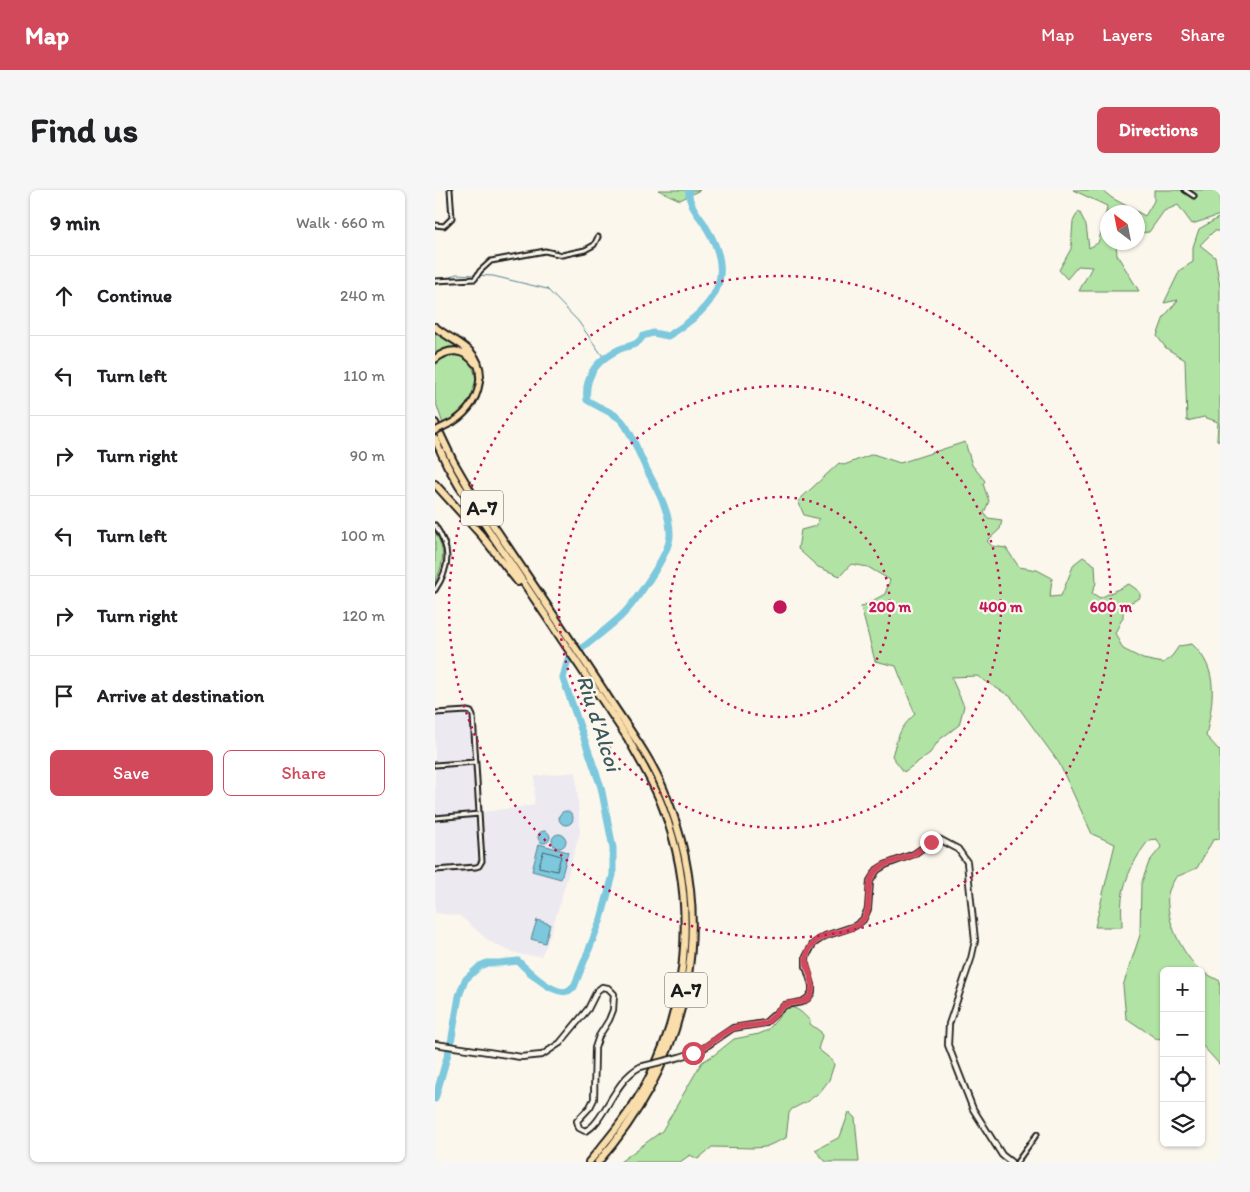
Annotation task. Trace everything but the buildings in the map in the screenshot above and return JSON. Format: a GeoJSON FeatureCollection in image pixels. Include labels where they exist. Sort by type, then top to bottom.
{"type":"FeatureCollection","features":[{"type":"Feature","properties":{"kind":"highway"},"geometry":{"type":"LineString","coordinates":[[435,327],[469,350],[479,364],[481,376]]}},
{"type":"Feature","properties":{"kind":"highway"},"geometry":{"type":"LineString","coordinates":[[435,360],[445,352],[462,352],[472,359],[481,376]]}},
{"type":"Feature","properties":{"kind":"highway","name":"A-7"},"geometry":{"type":"LineString","coordinates":[[435,423],[449,455],[526,584],[539,612],[552,626],[627,737],[664,800],[679,833],[689,887],[691,944],[687,981],[674,1033],[656,1078],[634,1116],[598,1162]]}},
{"type":"Feature","properties":{"kind":"highway","name":"A-7"},"geometry":{"type":"LineString","coordinates":[[435,439],[459,486],[630,730],[658,778],[682,878],[685,932],[682,972],[678,995],[666,1037],[650,1075],[625,1117],[589,1162]]}},
{"type":"Feature","properties":{"kind":"highway"},"geometry":{"type":"LineString","coordinates":[[435,484],[526,584]]}},
{"type":"Feature","properties":{"kind":"main road"},"geometry":{"type":"LineString","coordinates":[[435,431],[464,414],[475,400],[480,387],[481,376]]}},
{"type":"Feature","properties":{"kind":"street"},"geometry":{"type":"LineString","coordinates":[[436,225],[447,224],[452,218],[450,190]]}},
{"type":"Feature","properties":{"kind":"street"},"geometry":{"type":"LineString","coordinates":[[1185,190],[1194,196]]}},
{"type":"Feature","properties":{"kind":"street"},"geometry":{"type":"LineString","coordinates":[[435,282],[475,279],[483,266],[496,259],[545,251],[561,255],[588,249],[594,246],[598,237]]}},
{"type":"Feature","properties":{"kind":"street"},"geometry":{"type":"LineString","coordinates":[[435,525],[444,540],[448,555],[445,569],[435,590]]}},
{"type":"Feature","properties":{"kind":"street"},"geometry":{"type":"LineString","coordinates":[[435,713],[470,711],[473,716],[482,862],[479,866],[435,870]]}},
{"type":"Feature","properties":{"kind":"street"},"geometry":{"type":"LineString","coordinates":[[435,765],[475,762]]}},
{"type":"Feature","properties":{"kind":"street"},"geometry":{"type":"LineString","coordinates":[[435,818],[479,814]]}},
{"type":"Feature","properties":{"kind":"street"},"geometry":{"type":"LineString","coordinates":[[438,1044],[521,1057],[534,1057],[546,1053],[561,1043],[588,1009],[597,991],[602,987],[607,987],[614,994],[613,1010],[599,1036],[595,1048],[594,1099],[590,1107],[577,1120],[579,1128],[585,1131],[593,1126],[622,1081],[640,1067],[701,1050],[733,1028],[765,1023],[785,1005],[802,1002],[809,998],[813,989],[807,966],[807,952],[813,944],[821,938],[855,926],[863,920],[868,910],[870,881],[874,873],[885,865],[914,854],[931,842],[938,840],[960,851],[967,862],[975,941],[971,959],[949,1024],[948,1045],[973,1109],[1002,1155],[1011,1162]]}},
{"type":"Feature","properties":{"kind":"street"},"geometry":{"type":"LineString","coordinates":[[1017,1162],[1037,1134]]}},
{"type":"Feature","properties":{"kind":"shaded area"},"geometry":{"type":"Polygon","coordinates":[[[475,708],[483,812],[534,805],[535,776],[576,772],[580,832],[558,910],[541,956],[523,955],[506,950],[489,941],[460,916],[435,913],[435,710],[475,708]]]}},
{"type":"Feature","properties":{"kind":"green space"},"geometry":{"type":"Polygon","coordinates":[[[658,190],[700,190],[680,200],[658,190]]]}},
{"type":"Feature","properties":{"kind":"green space"},"geometry":{"type":"Polygon","coordinates":[[[1073,190],[1102,190],[1125,205],[1105,205],[1073,190]]]}},
{"type":"Feature","properties":{"kind":"green space"},"geometry":{"type":"Polygon","coordinates":[[[1154,190],[1220,190],[1220,215],[1192,224],[1178,205],[1164,211],[1149,232],[1145,232],[1145,216],[1154,201],[1154,190]]]}},
{"type":"Feature","properties":{"kind":"green space"},"geometry":{"type":"Polygon","coordinates":[[[1079,211],[1086,225],[1089,248],[1098,243],[1100,236],[1100,250],[1117,250],[1117,255],[1139,291],[1079,291],[1092,267],[1078,266],[1067,279],[1059,270],[1071,249],[1073,221],[1079,211]]]}},
{"type":"Feature","properties":{"kind":"green space"},"geometry":{"type":"Polygon","coordinates":[[[1220,217],[1220,231],[1214,231],[1200,245],[1215,257],[1220,286],[1220,442],[1217,440],[1218,422],[1204,417],[1187,421],[1185,360],[1166,348],[1157,336],[1164,317],[1178,300],[1164,303],[1180,270],[1193,262],[1193,247],[1199,229],[1220,217]]]}},
{"type":"Feature","properties":{"kind":"green space"},"geometry":{"type":"Polygon","coordinates":[[[435,332],[463,348],[449,347],[435,353],[435,332]]]}},
{"type":"Feature","properties":{"kind":"green space"},"geometry":{"type":"Polygon","coordinates":[[[451,355],[460,356],[467,360],[475,373],[476,381],[473,398],[467,408],[443,424],[435,400],[435,366],[442,358],[451,355]]]}},
{"type":"Feature","properties":{"kind":"green space"},"geometry":{"type":"Polygon","coordinates":[[[965,442],[972,465],[985,481],[983,484],[989,501],[984,513],[988,518],[1002,520],[1000,529],[987,541],[992,546],[1006,548],[1019,567],[1037,570],[1052,578],[1050,597],[1061,596],[1074,564],[1083,557],[1095,565],[1096,583],[1092,593],[1100,598],[1129,584],[1140,592],[1140,598],[1123,606],[1123,617],[1115,633],[1123,649],[1143,659],[1163,663],[1172,656],[1179,646],[1192,644],[1207,664],[1211,675],[1212,698],[1206,736],[1220,751],[1220,839],[1213,840],[1197,868],[1176,877],[1168,894],[1169,915],[1176,936],[1187,955],[1197,967],[1160,967],[1160,1039],[1157,1039],[1126,1018],[1123,986],[1140,935],[1141,884],[1149,862],[1161,847],[1157,839],[1149,840],[1128,875],[1122,898],[1122,927],[1095,927],[1115,844],[1092,834],[1059,763],[1011,697],[977,676],[951,677],[964,706],[959,725],[939,740],[930,753],[904,772],[892,756],[900,733],[905,724],[915,714],[896,666],[875,661],[861,607],[885,594],[890,580],[868,567],[851,564],[840,576],[818,567],[798,549],[801,530],[816,526],[819,519],[804,515],[798,501],[839,463],[844,465],[873,454],[900,463],[965,442]]]}},
{"type":"Feature","properties":{"kind":"green space"},"geometry":{"type":"Polygon","coordinates":[[[435,531],[439,538],[443,557],[435,583],[435,531]]]}},
{"type":"Feature","properties":{"kind":"green space"},"geometry":{"type":"Polygon","coordinates":[[[1205,973],[1220,981],[1220,1065],[1205,1048],[1205,973]]]}},
{"type":"Feature","properties":{"kind":"green space"},"geometry":{"type":"Polygon","coordinates":[[[787,1007],[800,1011],[810,1021],[810,1024],[821,1032],[822,1036],[818,1049],[833,1061],[834,1065],[829,1080],[820,1092],[792,1109],[789,1113],[786,1138],[765,1147],[712,1147],[698,1159],[690,1155],[680,1162],[620,1162],[662,1131],[702,1062],[734,1039],[759,1034],[768,1030],[787,1007]]]}},
{"type":"Feature","properties":{"kind":"green space"},"geometry":{"type":"Polygon","coordinates":[[[849,1112],[855,1118],[859,1162],[826,1162],[815,1150],[840,1137],[849,1112]]]}},
{"type":"Feature","properties":{"kind":"water"},"geometry":{"type":"Polygon","coordinates":[[[566,811],[571,813],[573,818],[571,823],[566,825],[561,823],[559,818],[561,813],[566,811]]]}},
{"type":"Feature","properties":{"kind":"water"},"geometry":{"type":"Polygon","coordinates":[[[546,831],[549,832],[549,842],[542,843],[539,842],[538,835],[539,832],[546,831]]]}},
{"type":"Feature","properties":{"kind":"water"},"geometry":{"type":"Polygon","coordinates":[[[559,834],[564,836],[566,841],[564,846],[559,848],[554,846],[552,841],[554,836],[559,834]]]}},
{"type":"Feature","properties":{"kind":"water"},"geometry":{"type":"Polygon","coordinates":[[[539,844],[568,852],[561,879],[532,871],[539,844]]]}},
{"type":"Feature","properties":{"kind":"water"},"geometry":{"type":"Polygon","coordinates":[[[537,920],[550,924],[545,943],[531,939],[537,920]]]}},
{"type":"Feature","properties":{"kind":"waterway","name":"Riu d'Alcoi"},"geometry":{"type":"LineString","coordinates":[[435,1099],[451,1043],[459,996],[465,980],[480,966],[487,963],[518,961],[548,986],[562,992],[568,991],[574,987],[601,919],[613,875],[613,848],[601,787],[563,678],[568,659],[618,619],[641,592],[664,555],[670,536],[670,528],[663,503],[628,430],[616,416],[587,400],[587,391],[590,376],[605,358],[620,349],[631,346],[643,336],[653,333],[668,336],[697,315],[716,290],[720,277],[720,262],[715,245],[692,205],[689,190]]}},
{"type":"Feature","properties":{"kind":"waterway"},"geometry":{"type":"LineString","coordinates":[[447,279],[456,274],[493,276],[547,289],[578,321],[604,358]]}},
{"type":"Feature","properties":{"kind":"waterway"},"geometry":{"type":"LineString","coordinates":[[435,285],[441,282]]}},
{"type":"Feature","properties":{"kind":"route"},"geometry":{"type":"LineString","coordinates":[[693,1053],[701,1050],[733,1028],[765,1023],[773,1018],[785,1005],[802,1002],[809,998],[813,989],[806,957],[813,944],[834,932],[859,924],[867,914],[870,881],[874,873],[885,865],[914,854],[931,842]]}}]}
